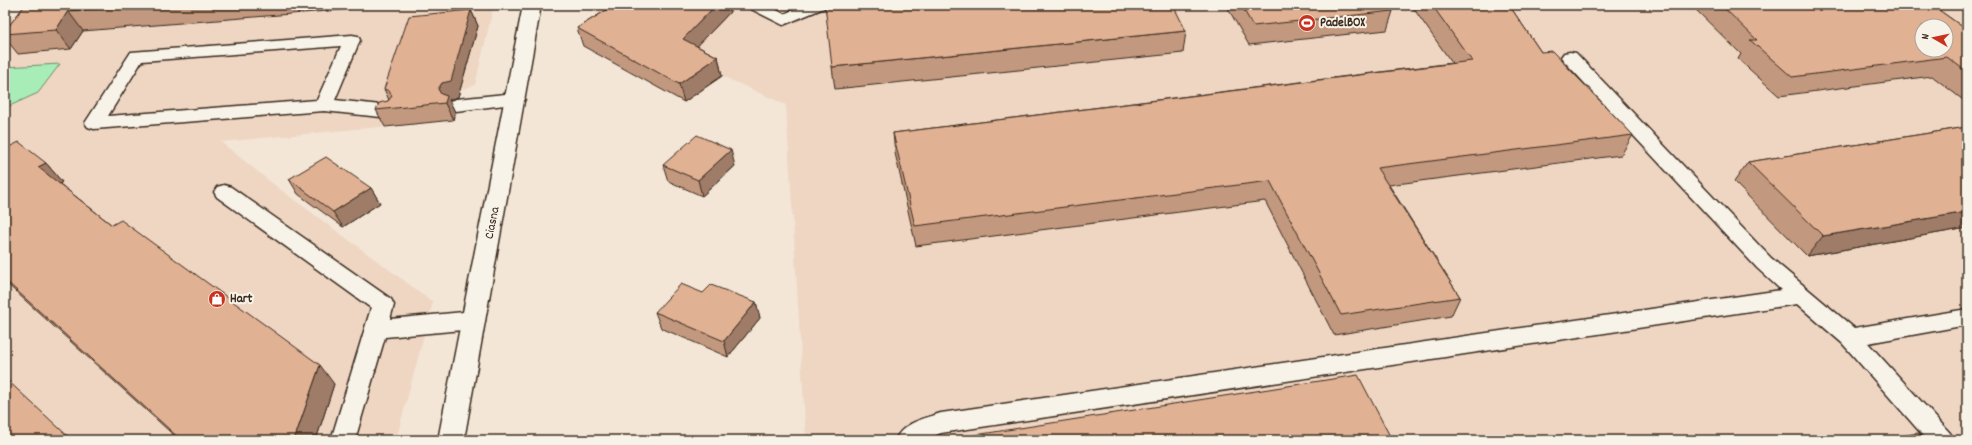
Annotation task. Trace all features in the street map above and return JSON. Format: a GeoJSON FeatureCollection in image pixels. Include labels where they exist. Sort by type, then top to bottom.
{"type":"FeatureCollection","features":[{"type":"Feature","properties":{"kind":"street","name":"Ciasna"},"geometry":{"type":"LineString","coordinates":[[451,440],[516,99],[532,5]]}},
{"type":"Feature","properties":{"kind":"lane"},"geometry":{"type":"LineString","coordinates":[[755,5],[783,20],[818,5]]}},
{"type":"Feature","properties":{"kind":"lane"},"geometry":{"type":"LineString","coordinates":[[324,105],[352,40],[137,56],[94,123],[324,105],[390,112]]}},
{"type":"Feature","properties":{"kind":"lane"},"geometry":{"type":"LineString","coordinates":[[1570,57],[1764,263],[1850,337],[1942,440]]}},
{"type":"Feature","properties":{"kind":"lane"},"geometry":{"type":"LineString","coordinates":[[456,105],[516,99]]}},
{"type":"Feature","properties":{"kind":"lane"},"geometry":{"type":"LineString","coordinates":[[224,192],[383,305],[343,440]]}},
{"type":"Feature","properties":{"kind":"lane"},"geometry":{"type":"LineString","coordinates":[[907,440],[919,430],[941,423],[1802,295]]}},
{"type":"Feature","properties":{"kind":"lane"},"geometry":{"type":"LineString","coordinates":[[1850,337],[1967,317]]}},
{"type":"Feature","properties":{"kind":"lane"},"geometry":{"type":"LineString","coordinates":[[376,329],[474,320]]}},
{"type":"Feature","properties":{"kind":"shaded area"},"geometry":{"type":"Polygon","coordinates":[[[24,5],[494,5],[475,85],[460,90],[453,120],[221,142],[277,187],[433,302],[396,440],[5,440],[5,19],[22,11],[24,5]]]}},
{"type":"Feature","properties":{"kind":"shaded area"},"geometry":{"type":"Polygon","coordinates":[[[581,5],[1967,5],[1967,440],[806,440],[786,105],[722,76],[581,5]]]}},
{"type":"Feature","properties":{"kind":"green space"},"geometry":{"type":"Polygon","coordinates":[[[60,64],[38,93],[5,108],[5,67],[60,64]]]}},
{"type":"Feature","properties":{"kind":"building"},"geometry":{"type":"Polygon","coordinates":[[[25,5],[149,5],[68,11],[56,30],[5,34],[5,31],[25,5]]]}},
{"type":"Feature","properties":{"kind":"building"},"geometry":{"type":"Polygon","coordinates":[[[615,5],[716,5],[683,39],[718,57],[679,84],[577,28],[615,5]]]}},
{"type":"Feature","properties":{"kind":"building"},"geometry":{"type":"Polygon","coordinates":[[[825,5],[1173,5],[1186,31],[832,67],[825,5]]]}},
{"type":"Feature","properties":{"kind":"building"},"geometry":{"type":"Polygon","coordinates":[[[1241,5],[1389,5],[1393,11],[1253,26],[1241,5]]]}},
{"type":"Feature","properties":{"kind":"building"},"geometry":{"type":"Polygon","coordinates":[[[1432,5],[1509,5],[1541,52],[1552,51],[1633,135],[1377,168],[1460,297],[1341,315],[1270,181],[915,226],[893,133],[1472,61],[1432,5]]]}},
{"type":"Feature","properties":{"kind":"building"},"geometry":{"type":"Polygon","coordinates":[[[1721,5],[1932,5],[1950,18],[1914,18],[1914,58],[1939,58],[1792,77],[1750,40],[1757,40],[1721,5]]]}},
{"type":"Feature","properties":{"kind":"building"},"geometry":{"type":"Polygon","coordinates":[[[471,10],[451,81],[442,83],[438,89],[441,94],[447,96],[445,103],[376,110],[379,103],[388,101],[392,96],[389,91],[384,89],[409,16],[471,10]]]}},
{"type":"Feature","properties":{"kind":"building"},"geometry":{"type":"Polygon","coordinates":[[[1954,21],[1967,30],[1967,72],[1948,58],[1954,58],[1954,21]]]}},
{"type":"Feature","properties":{"kind":"building"},"geometry":{"type":"Polygon","coordinates":[[[1967,127],[1967,212],[1823,236],[1748,162],[1967,127]]]}},
{"type":"Feature","properties":{"kind":"building"},"geometry":{"type":"Polygon","coordinates":[[[697,135],[731,150],[698,180],[663,165],[697,135]]]}},
{"type":"Feature","properties":{"kind":"building"},"geometry":{"type":"Polygon","coordinates":[[[19,142],[46,163],[38,167],[112,225],[121,220],[320,365],[294,440],[181,440],[5,280],[5,149],[19,142]]]}},
{"type":"Feature","properties":{"kind":"building"},"geometry":{"type":"Polygon","coordinates":[[[326,157],[371,188],[333,212],[289,179],[326,157]]]}},
{"type":"Feature","properties":{"kind":"building"},"geometry":{"type":"Polygon","coordinates":[[[681,284],[703,293],[711,285],[756,302],[724,341],[655,312],[681,284]]]}},
{"type":"Feature","properties":{"kind":"building"},"geometry":{"type":"Polygon","coordinates":[[[1358,375],[1392,440],[957,440],[956,438],[1358,375]]]}},
{"type":"Feature","properties":{"kind":"building"},"geometry":{"type":"Polygon","coordinates":[[[5,378],[72,440],[5,440],[5,378]]]}},
{"type":"Feature","properties":{"kind":"building"},"geometry":{"type":"Polygon","coordinates":[[[1918,433],[1925,440],[1878,440],[1918,433]]]}},
{"type":"Feature","properties":{"kind":"place","name":"PadelBOX"},"geometry":{"type":"Point","coordinates":[1307,23]}},
{"type":"Feature","properties":{"kind":"place","name":"Hart"},"geometry":{"type":"Point","coordinates":[217,299]}}]}
